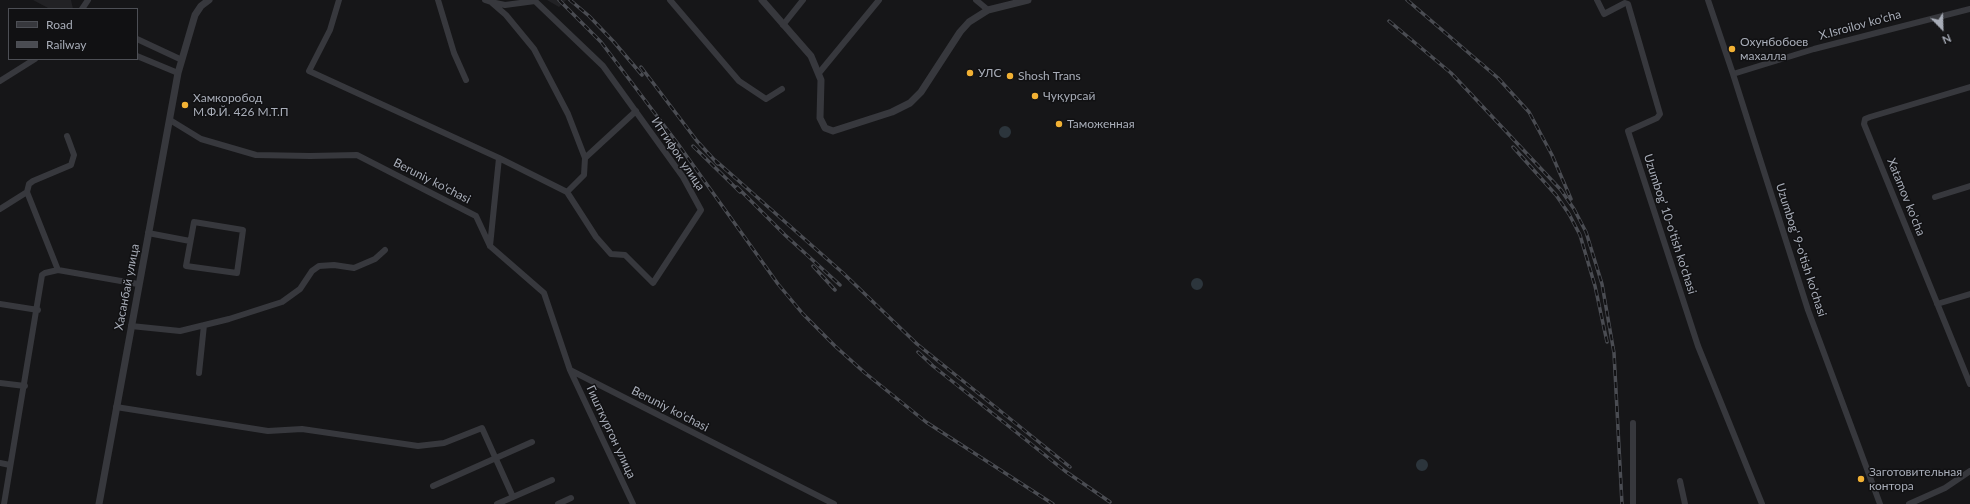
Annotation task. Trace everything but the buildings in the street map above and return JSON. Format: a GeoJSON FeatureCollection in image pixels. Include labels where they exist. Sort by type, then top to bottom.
{"type":"FeatureCollection","features":[{"type":"Feature","properties":{"kind":"street"},"geometry":{"type":"LineString","coordinates":[[138,56],[178,73],[195,15],[201,6],[209,0]]}},
{"type":"Feature","properties":{"kind":"street"},"geometry":{"type":"LineString","coordinates":[[339,0],[330,30],[309,71],[499,158],[567,192],[584,175],[585,158],[636,111]]}},
{"type":"Feature","properties":{"kind":"street"},"geometry":{"type":"LineString","coordinates":[[438,0],[454,53],[466,80]]}},
{"type":"Feature","properties":{"kind":"street"},"geometry":{"type":"LineString","coordinates":[[670,0],[739,81],[766,99],[782,89]]}},
{"type":"Feature","properties":{"kind":"street"},"geometry":{"type":"LineString","coordinates":[[762,0],[808,51],[819,73],[821,88],[819,116],[825,128],[832,131],[839,130],[907,105],[921,92],[963,28],[973,19],[988,10],[1028,0]]}},
{"type":"Feature","properties":{"kind":"street"},"geometry":{"type":"LineString","coordinates":[[783,25],[803,0]]}},
{"type":"Feature","properties":{"kind":"street"},"geometry":{"type":"LineString","coordinates":[[819,73],[879,0]]}},
{"type":"Feature","properties":{"kind":"street"},"geometry":{"type":"LineString","coordinates":[[976,0],[988,10]]}},
{"type":"Feature","properties":{"kind":"street","name":"Uzumbog' 10-o'tish ko'chasi"},"geometry":{"type":"LineString","coordinates":[[1597,0],[1604,14],[1625,3],[1628,4],[1660,114],[1657,118],[1628,131],[1698,346],[1762,504]]}},
{"type":"Feature","properties":{"kind":"street","name":"Uzumbog' 9-o'tish ko'chasi"},"geometry":{"type":"LineString","coordinates":[[1708,0],[1734,74],[1808,310],[1880,504]]}},
{"type":"Feature","properties":{"kind":"street","name":"Иттифок улица"},"geometry":{"type":"LineString","coordinates":[[488,1],[505,5],[535,1],[603,66],[683,177],[701,210],[653,283],[625,255],[611,254],[596,237],[567,192]]}},
{"type":"Feature","properties":{"kind":"street","name":"Иттифок улица"},"geometry":{"type":"LineString","coordinates":[[488,1],[506,15],[534,49],[568,114],[585,158]]}},
{"type":"Feature","properties":{"kind":"street","name":"X.Isroilov ko'cha"},"geometry":{"type":"LineString","coordinates":[[1734,74],[1814,49],[1970,9]]}},
{"type":"Feature","properties":{"kind":"street"},"geometry":{"type":"LineString","coordinates":[[138,39],[182,60]]}},
{"type":"Feature","properties":{"kind":"street"},"geometry":{"type":"LineString","coordinates":[[0,81],[33,60]]}},
{"type":"Feature","properties":{"kind":"street","name":"Хасанбай улица"},"geometry":{"type":"LineString","coordinates":[[99,504],[138,284],[178,73]]}},
{"type":"Feature","properties":{"kind":"street","name":"Xatamov ko'cha"},"geometry":{"type":"LineString","coordinates":[[1970,87],[1865,119],[1864,124],[1970,384]]}},
{"type":"Feature","properties":{"kind":"street","name":"Beruniy ko'chasi"},"geometry":{"type":"LineString","coordinates":[[170,120],[201,139],[256,155],[357,155],[476,216],[490,246],[544,293],[570,370],[834,504]]}},
{"type":"Feature","properties":{"kind":"street"},"geometry":{"type":"LineString","coordinates":[[0,209],[26,192],[29,184],[33,181],[71,164],[74,155],[67,136]]}},
{"type":"Feature","properties":{"kind":"street"},"geometry":{"type":"LineString","coordinates":[[490,246],[499,158]]}},
{"type":"Feature","properties":{"kind":"street"},"geometry":{"type":"LineString","coordinates":[[1934,197],[1970,186]]}},
{"type":"Feature","properties":{"kind":"street"},"geometry":{"type":"LineString","coordinates":[[26,192],[58,270]]}},
{"type":"Feature","properties":{"kind":"street"},"geometry":{"type":"LineString","coordinates":[[194,222],[243,230],[237,273],[186,266],[190,241],[194,222]]}},
{"type":"Feature","properties":{"kind":"street"},"geometry":{"type":"LineString","coordinates":[[148,233],[190,241]]}},
{"type":"Feature","properties":{"kind":"street"},"geometry":{"type":"LineString","coordinates":[[131,326],[180,331],[282,302],[300,289],[312,271],[319,266],[334,265],[354,268],[375,259],[385,250]]}},
{"type":"Feature","properties":{"kind":"street"},"geometry":{"type":"LineString","coordinates":[[4,504],[38,310],[42,275],[58,270],[138,284]]}},
{"type":"Feature","properties":{"kind":"street"},"geometry":{"type":"LineString","coordinates":[[1937,304],[1970,294]]}},
{"type":"Feature","properties":{"kind":"street"},"geometry":{"type":"LineString","coordinates":[[0,304],[38,310]]}},
{"type":"Feature","properties":{"kind":"street"},"geometry":{"type":"LineString","coordinates":[[199,373],[204,325]]}},
{"type":"Feature","properties":{"kind":"street","name":"Гишткургон улица"},"geometry":{"type":"LineString","coordinates":[[570,370],[633,504]]}},
{"type":"Feature","properties":{"kind":"street"},"geometry":{"type":"LineString","coordinates":[[0,383],[25,386]]}},
{"type":"Feature","properties":{"kind":"street"},"geometry":{"type":"LineString","coordinates":[[116,407],[268,431],[302,429],[418,446],[444,443],[482,428],[513,497]]}},
{"type":"Feature","properties":{"kind":"street"},"geometry":{"type":"LineString","coordinates":[[1633,423],[1633,504]]}},
{"type":"Feature","properties":{"kind":"street"},"geometry":{"type":"LineString","coordinates":[[433,486],[532,442]]}},
{"type":"Feature","properties":{"kind":"street"},"geometry":{"type":"LineString","coordinates":[[0,463],[10,465]]}},
{"type":"Feature","properties":{"kind":"street"},"geometry":{"type":"LineString","coordinates":[[1909,504],[1945,488],[1970,471]]}},
{"type":"Feature","properties":{"kind":"street"},"geometry":{"type":"LineString","coordinates":[[497,504],[552,480]]}},
{"type":"Feature","properties":{"kind":"street"},"geometry":{"type":"LineString","coordinates":[[1680,482],[1686,504]]}},
{"type":"Feature","properties":{"kind":"street"},"geometry":{"type":"LineString","coordinates":[[558,504],[571,498]]}},
{"type":"Feature","properties":{"kind":"shaded area"},"geometry":{"type":"Polygon","coordinates":[[[33,0],[71,0],[73,8],[48,8],[33,0]]]}},
{"type":"Feature","properties":{"kind":"shaded area"},"geometry":{"type":"Polygon","coordinates":[[[547,0],[566,0],[559,7],[547,0]]]}},
{"type":"Feature","properties":{"kind":"shaded area"},"geometry":{"type":"Polygon","coordinates":[[[1007,126],[1010,127],[1010,137],[1003,138],[1000,137],[999,130],[1000,127],[1007,126]]]}},
{"type":"Feature","properties":{"kind":"shaded area"},"geometry":{"type":"Polygon","coordinates":[[[1199,278],[1202,279],[1202,289],[1195,290],[1192,289],[1191,282],[1192,279],[1199,278]]]}},
{"type":"Feature","properties":{"kind":"shaded area"},"geometry":{"type":"Polygon","coordinates":[[[1424,459],[1427,460],[1427,470],[1420,471],[1417,470],[1416,463],[1417,460],[1424,459]]]}},
{"type":"Feature","properties":{"kind":"railway"},"geometry":{"type":"LineString","coordinates":[[559,0],[601,42],[678,144],[778,284],[803,314],[865,373],[926,422],[1053,504]]}},
{"type":"Feature","properties":{"kind":"railway"},"geometry":{"type":"LineString","coordinates":[[570,0],[589,16],[642,75]]}},
{"type":"Feature","properties":{"kind":"railway"},"geometry":{"type":"LineString","coordinates":[[1407,0],[1498,78],[1529,112],[1552,155],[1571,199]]}},
{"type":"Feature","properties":{"kind":"railway"},"geometry":{"type":"LineString","coordinates":[[1389,21],[1451,73],[1561,190],[1574,209],[1586,232],[1602,284],[1614,353],[1622,504]]}},
{"type":"Feature","properties":{"kind":"railway"},"geometry":{"type":"LineString","coordinates":[[641,67],[697,141],[718,164]]}},
{"type":"Feature","properties":{"kind":"railway"},"geometry":{"type":"LineString","coordinates":[[693,146],[740,192]]}},
{"type":"Feature","properties":{"kind":"railway"},"geometry":{"type":"LineString","coordinates":[[1513,147],[1556,195],[1569,214],[1580,235],[1595,286],[1607,342]]}},
{"type":"Feature","properties":{"kind":"railway"},"geometry":{"type":"LineString","coordinates":[[715,160],[843,273],[917,344],[1070,467]]}},
{"type":"Feature","properties":{"kind":"railway"},"geometry":{"type":"LineString","coordinates":[[737,187],[785,235],[840,285]]}},
{"type":"Feature","properties":{"kind":"railway"},"geometry":{"type":"LineString","coordinates":[[813,266],[835,290]]}},
{"type":"Feature","properties":{"kind":"railway"},"geometry":{"type":"LineString","coordinates":[[918,352],[933,366],[1065,471],[1110,502]]}},
{"type":"Feature","properties":{"kind":"place","name":"Охунбобоев махалла"},"geometry":{"type":"Point","coordinates":[1732,49]}},
{"type":"Feature","properties":{"kind":"place","name":"УЛС"},"geometry":{"type":"Point","coordinates":[970,73]}},
{"type":"Feature","properties":{"kind":"place","name":"Shosh Trans"},"geometry":{"type":"Point","coordinates":[1010,76]}},
{"type":"Feature","properties":{"kind":"place","name":"Чуқурсай"},"geometry":{"type":"Point","coordinates":[1035,96]}},
{"type":"Feature","properties":{"kind":"place","name":"Хамкоробод М.Ф.Й. 426 М.Т.П"},"geometry":{"type":"Point","coordinates":[185,105]}},
{"type":"Feature","properties":{"kind":"place","name":"Таможенная"},"geometry":{"type":"Point","coordinates":[1059,124]}},
{"type":"Feature","properties":{"kind":"place","name":"Заготовительная контора"},"geometry":{"type":"Point","coordinates":[1861,479]}}]}
